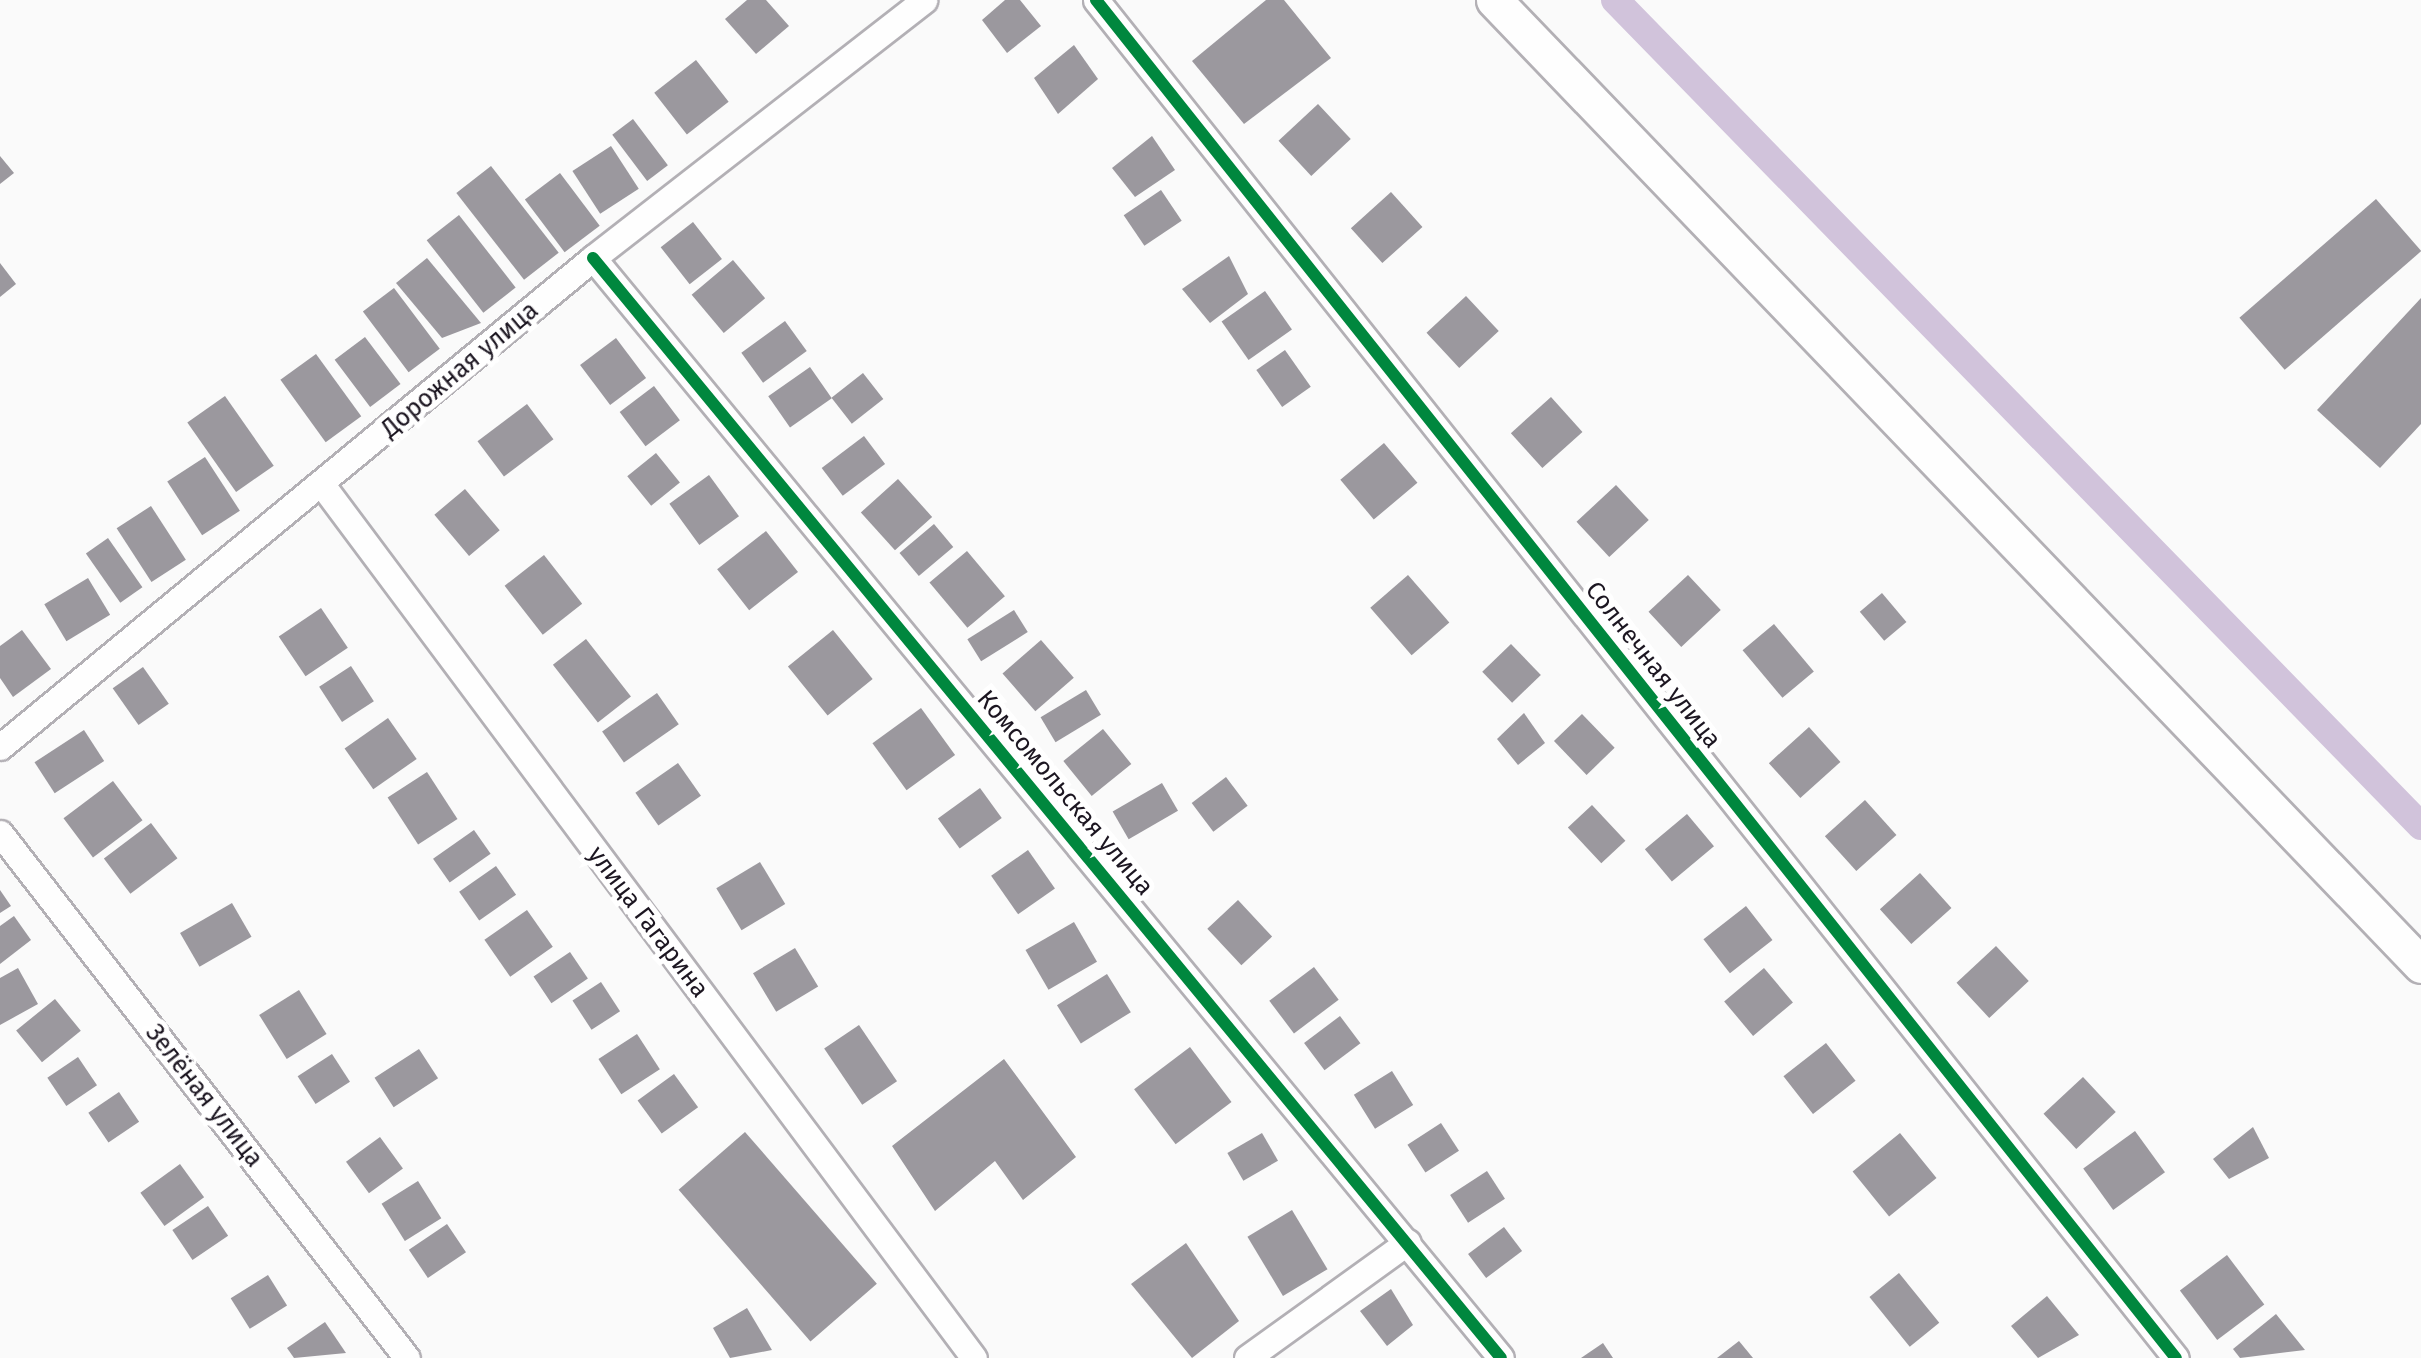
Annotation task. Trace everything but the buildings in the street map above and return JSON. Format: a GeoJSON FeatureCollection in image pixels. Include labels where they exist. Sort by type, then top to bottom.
{"type":"FeatureCollection","features":[{"type":"Feature","properties":{"kind":"main road"},"geometry":{"type":"LineString","coordinates":[[1494,0],[2421,965]]}},
{"type":"Feature","properties":{"kind":"street","name":"Дорожная улица"},"geometry":{"type":"LineString","coordinates":[[0,747],[323,486],[593,258],[925,0]]}},
{"type":"Feature","properties":{"kind":"street","name":"Солнечная улица"},"geometry":{"type":"LineString","coordinates":[[1096,0],[2176,1358]]}},
{"type":"Feature","properties":{"kind":"street","name":"Комсомольская улица"},"geometry":{"type":"LineString","coordinates":[[593,258],[1501,1358]]}},
{"type":"Feature","properties":{"kind":"street","name":"улица Гагарина"},"geometry":{"type":"LineString","coordinates":[[323,486],[974,1358]]}},
{"type":"Feature","properties":{"kind":"street","name":"Зелёная улица"},"geometry":{"type":"LineString","coordinates":[[0,834],[407,1358]]}},
{"type":"Feature","properties":{"kind":"street"},"geometry":{"type":"LineString","coordinates":[[1247,1358],[1408,1242]]}},
{"type":"Feature","properties":{"kind":"waterway"},"geometry":{"type":"LineString","coordinates":[[1615,0],[2421,826]]}},
{"type":"Feature","properties":{"kind":"cycle path"},"geometry":{"type":"LineString","coordinates":[[1096,0],[2176,1358]]}},
{"type":"Feature","properties":{"kind":"cycle path"},"geometry":{"type":"LineString","coordinates":[[593,258],[1501,1358]]}}]}
